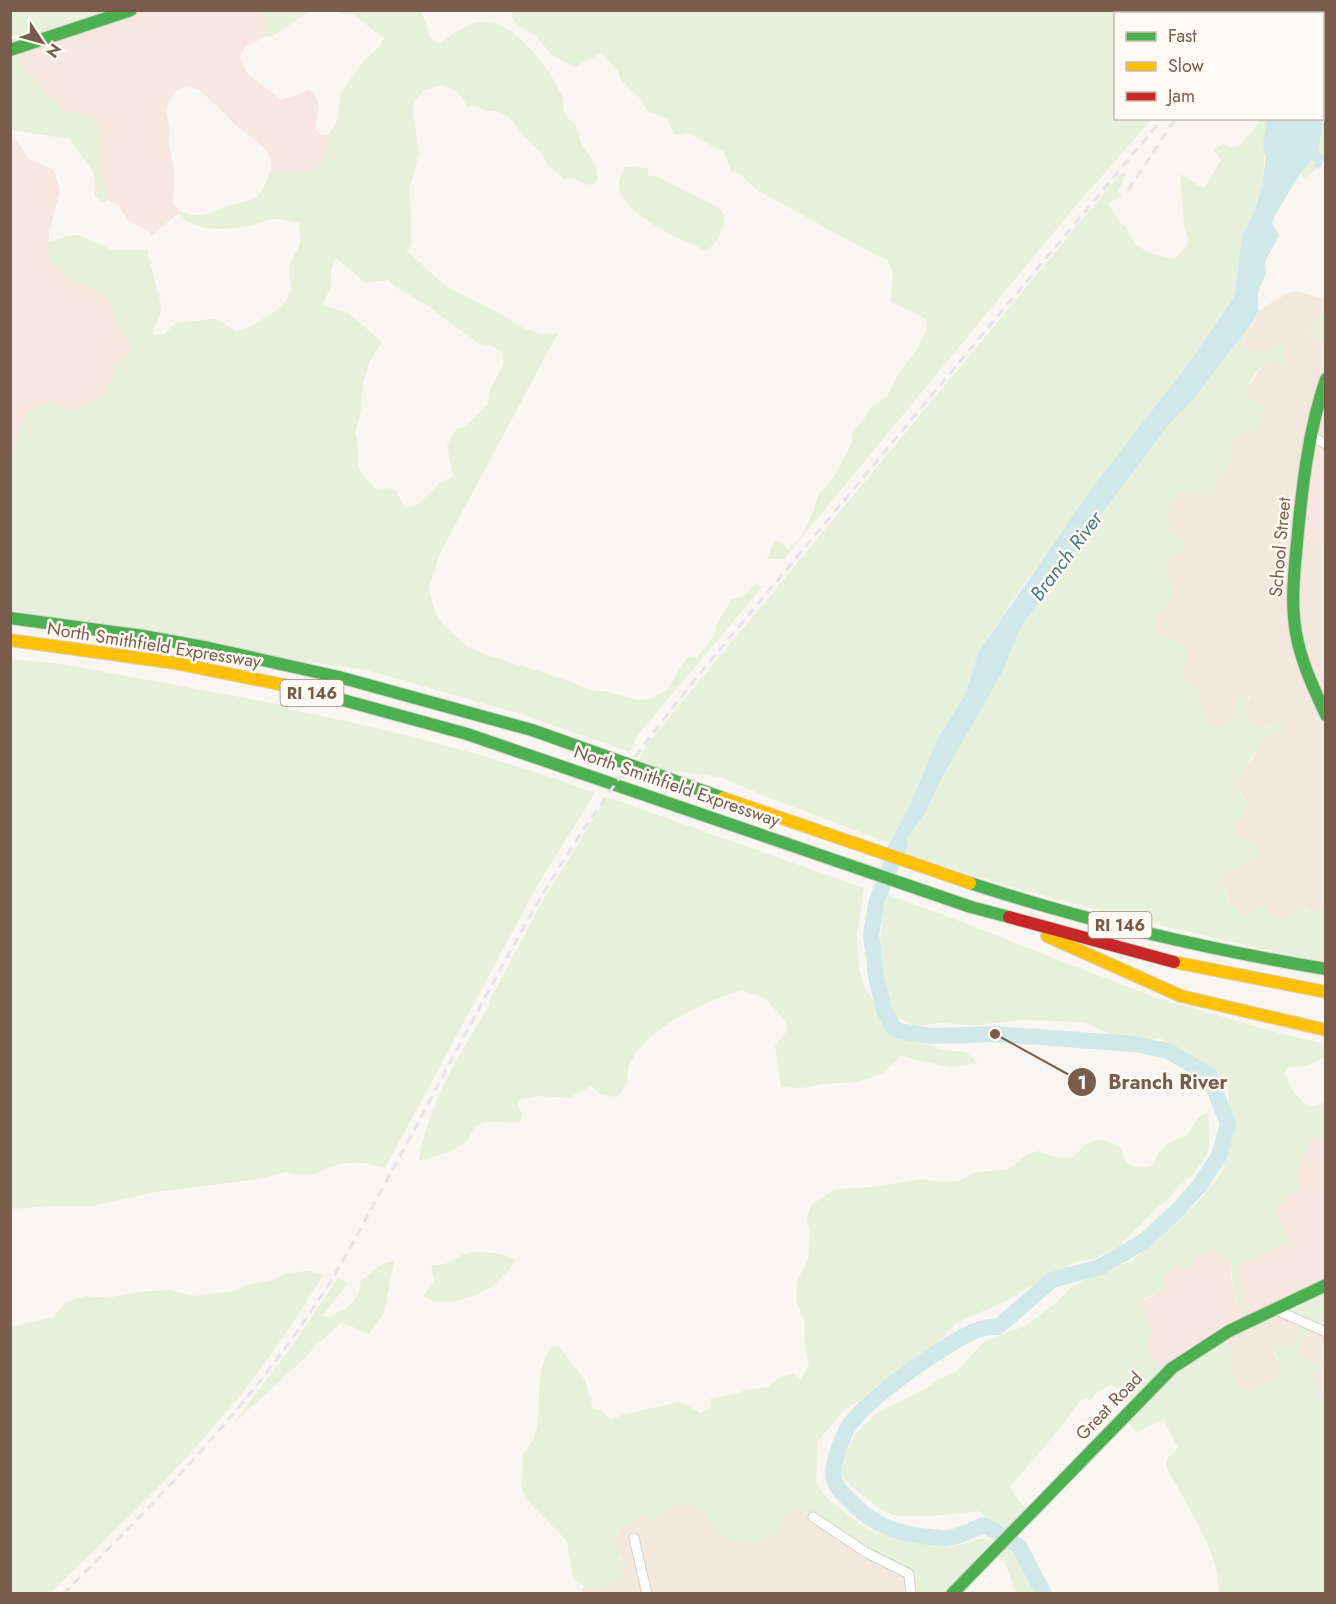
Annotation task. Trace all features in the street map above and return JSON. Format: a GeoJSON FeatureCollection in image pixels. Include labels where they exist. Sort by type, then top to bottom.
{"type":"FeatureCollection","features":[{"type":"Feature","properties":{"kind":"main road"},"geometry":{"type":"LineString","coordinates":[[10,50],[131,10]]}},
{"type":"Feature","properties":{"kind":"main road","name":"School Street"},"geometry":{"type":"LineString","coordinates":[[1326,379],[1310,436],[1293,582],[1293,621],[1310,680],[1326,716]]}},
{"type":"Feature","properties":{"kind":"main road","name":"North Smithfield Expressway"},"geometry":{"type":"LineString","coordinates":[[10,618],[72,625],[234,653],[402,692],[536,731],[919,866],[1093,918],[1170,938],[1326,969]]}},
{"type":"Feature","properties":{"kind":"main road","name":"North Smithfield Expressway"},"geometry":{"type":"LineString","coordinates":[[10,640],[133,656],[250,679],[402,714],[467,734],[911,887],[1020,921],[1170,960],[1326,992]]}},
{"type":"Feature","properties":{"kind":"main road"},"geometry":{"type":"LineString","coordinates":[[1020,921],[1064,945],[1181,996],[1326,1030]]}},
{"type":"Feature","properties":{"kind":"main road","name":"Great Road"},"geometry":{"type":"LineString","coordinates":[[952,1593],[1172,1368],[1229,1331],[1326,1285]]}},
{"type":"Feature","properties":{"kind":"street"},"geometry":{"type":"LineString","coordinates":[[1310,436],[1326,444]]}},
{"type":"Feature","properties":{"kind":"street"},"geometry":{"type":"LineString","coordinates":[[1276,1310],[1326,1332]]}},
{"type":"Feature","properties":{"kind":"street"},"geometry":{"type":"LineString","coordinates":[[813,1517],[867,1553],[909,1574],[911,1593]]}},
{"type":"Feature","properties":{"kind":"street"},"geometry":{"type":"LineString","coordinates":[[634,1538],[647,1593]]}},
{"type":"Feature","properties":{"kind":"shaded area"},"geometry":{"type":"Polygon","coordinates":[[[134,11],[261,11],[268,23],[265,37],[245,47],[240,57],[247,73],[281,100],[307,90],[314,93],[319,104],[315,130],[322,135],[329,135],[326,157],[313,172],[270,171],[272,165],[268,152],[200,90],[187,86],[177,90],[166,109],[174,170],[172,203],[180,212],[151,236],[150,232],[128,220],[119,206],[109,200],[100,170],[100,139],[88,115],[63,111],[57,102],[48,97],[32,76],[25,71],[18,48],[134,11]]]}},
{"type":"Feature","properties":{"kind":"shaded area"},"geometry":{"type":"Polygon","coordinates":[[[11,140],[17,141],[28,158],[54,170],[60,190],[49,233],[49,242],[65,277],[101,293],[109,301],[114,318],[133,350],[117,366],[105,395],[88,406],[68,410],[52,403],[21,426],[11,462],[11,140]]]}},
{"type":"Feature","properties":{"kind":"shaded area"},"geometry":{"type":"Polygon","coordinates":[[[1296,291],[1325,299],[1325,309],[1316,319],[1309,334],[1325,343],[1325,444],[1300,539],[1326,544],[1326,905],[1314,913],[1302,908],[1283,920],[1270,916],[1242,915],[1232,905],[1222,884],[1223,875],[1240,864],[1242,840],[1232,829],[1248,806],[1237,786],[1238,778],[1252,760],[1259,745],[1278,722],[1261,728],[1251,723],[1245,706],[1251,696],[1239,697],[1231,694],[1235,699],[1237,717],[1226,727],[1213,727],[1206,721],[1200,707],[1198,688],[1183,678],[1182,644],[1156,634],[1155,619],[1172,592],[1167,574],[1167,562],[1182,550],[1169,527],[1167,510],[1181,492],[1213,494],[1215,486],[1232,460],[1233,439],[1245,430],[1258,431],[1248,387],[1262,366],[1268,362],[1276,362],[1288,367],[1282,359],[1285,345],[1260,353],[1249,351],[1243,343],[1258,311],[1286,294],[1296,291]]]}},
{"type":"Feature","properties":{"kind":"shaded area"},"geometry":{"type":"Polygon","coordinates":[[[1311,440],[1325,444],[1325,544],[1300,539],[1311,440]]]}},
{"type":"Feature","properties":{"kind":"shaded area"},"geometry":{"type":"Polygon","coordinates":[[[1325,1136],[1325,1284],[1249,1317],[1243,1301],[1239,1267],[1245,1262],[1276,1215],[1276,1210],[1296,1185],[1297,1169],[1310,1140],[1314,1137],[1325,1136]]]}},
{"type":"Feature","properties":{"kind":"shaded area"},"geometry":{"type":"Polygon","coordinates":[[[1213,1249],[1221,1257],[1232,1260],[1230,1275],[1236,1299],[1245,1317],[1164,1371],[1153,1359],[1147,1346],[1152,1330],[1145,1316],[1142,1300],[1151,1297],[1163,1288],[1164,1277],[1174,1266],[1192,1264],[1195,1256],[1213,1249]]]}},
{"type":"Feature","properties":{"kind":"shaded area"},"geometry":{"type":"Polygon","coordinates":[[[1274,1308],[1304,1324],[1292,1345],[1282,1346],[1273,1352],[1281,1366],[1277,1378],[1249,1391],[1239,1386],[1229,1370],[1230,1362],[1221,1335],[1274,1308]]]}},
{"type":"Feature","properties":{"kind":"shaded area"},"geometry":{"type":"Polygon","coordinates":[[[1312,1330],[1325,1332],[1325,1364],[1313,1363],[1300,1354],[1298,1348],[1312,1330]]]}},
{"type":"Feature","properties":{"kind":"shaded area"},"geometry":{"type":"Polygon","coordinates":[[[1325,1367],[1325,1402],[1322,1401],[1313,1382],[1317,1371],[1325,1367]]]}},
{"type":"Feature","properties":{"kind":"shaded area"},"geometry":{"type":"Polygon","coordinates":[[[676,1504],[698,1505],[780,1522],[797,1508],[904,1571],[913,1594],[582,1594],[582,1588],[586,1588],[622,1559],[615,1548],[616,1537],[621,1527],[640,1517],[652,1522],[676,1504]]]}},
{"type":"Feature","properties":{"kind":"green space"},"geometry":{"type":"Polygon","coordinates":[[[512,10],[1244,11],[1114,12],[1114,120],[1151,120],[1073,209],[784,559],[767,559],[774,542],[778,540],[789,550],[801,537],[818,495],[834,477],[852,442],[852,432],[872,406],[887,397],[898,374],[916,351],[927,329],[925,318],[891,302],[893,273],[887,259],[877,256],[757,190],[740,174],[731,171],[724,152],[688,133],[678,135],[674,133],[667,119],[648,111],[640,98],[621,80],[618,71],[601,53],[576,68],[551,54],[536,36],[518,25],[512,18],[512,10]]]}},
{"type":"Feature","properties":{"kind":"green space"},"geometry":{"type":"Polygon","coordinates":[[[10,11],[102,11],[105,18],[18,48],[25,71],[32,76],[48,97],[57,102],[63,111],[88,115],[97,124],[100,139],[100,170],[109,200],[103,202],[95,196],[94,173],[69,139],[11,130],[10,11]]]}},
{"type":"Feature","properties":{"kind":"green space"},"geometry":{"type":"Polygon","coordinates":[[[261,11],[310,11],[273,36],[265,37],[268,23],[261,11]]]}},
{"type":"Feature","properties":{"kind":"green space"},"geometry":{"type":"Polygon","coordinates":[[[337,11],[422,11],[429,37],[440,44],[463,28],[476,23],[490,22],[511,31],[532,51],[551,75],[562,96],[565,114],[577,128],[580,141],[593,160],[597,171],[596,183],[587,185],[575,178],[564,179],[547,164],[543,155],[510,118],[497,111],[486,111],[476,106],[468,107],[458,92],[442,85],[423,91],[414,102],[413,112],[419,153],[410,187],[411,242],[409,250],[406,250],[447,287],[499,313],[523,328],[541,334],[558,333],[440,553],[429,588],[434,610],[442,624],[469,648],[490,656],[594,691],[605,691],[637,700],[652,699],[668,688],[686,659],[690,656],[697,657],[716,633],[716,625],[732,599],[743,596],[756,583],[762,587],[637,736],[630,752],[521,714],[366,670],[299,661],[11,610],[10,462],[21,426],[30,410],[52,403],[68,410],[88,406],[105,395],[117,366],[133,350],[114,318],[109,301],[101,293],[65,277],[47,256],[49,242],[79,235],[112,250],[147,250],[161,305],[160,316],[153,329],[155,335],[164,334],[176,323],[212,319],[221,321],[236,332],[273,312],[289,296],[290,267],[300,245],[299,223],[275,219],[244,227],[212,228],[192,224],[178,211],[203,215],[253,199],[262,191],[270,171],[313,172],[326,157],[329,135],[338,119],[343,90],[365,59],[380,46],[384,38],[351,13],[342,14],[337,11]],[[335,257],[331,272],[331,285],[323,304],[347,312],[382,342],[370,361],[363,383],[361,410],[355,433],[358,446],[358,466],[361,473],[377,490],[390,488],[396,491],[405,508],[416,506],[440,483],[453,476],[447,445],[457,428],[465,427],[488,404],[490,389],[504,364],[502,352],[492,346],[480,344],[388,280],[365,283],[335,257]]]}},
{"type":"Feature","properties":{"kind":"green space"},"geometry":{"type":"Polygon","coordinates":[[[1324,117],[1325,143],[1322,159],[1318,166],[1304,178],[1301,173],[1319,140],[1315,130],[1324,117]]]}},
{"type":"Feature","properties":{"kind":"green space"},"geometry":{"type":"Polygon","coordinates":[[[1258,120],[1268,120],[1262,188],[1253,215],[1242,235],[1235,293],[1232,300],[1191,360],[1019,591],[978,653],[965,695],[939,736],[911,802],[889,843],[720,777],[661,769],[639,760],[647,744],[1120,174],[1127,173],[1118,191],[1122,197],[1108,203],[1121,224],[1127,227],[1129,235],[1138,246],[1152,253],[1175,259],[1186,247],[1188,239],[1184,225],[1180,174],[1202,188],[1206,186],[1221,160],[1214,150],[1223,144],[1231,148],[1240,146],[1258,120]]]}},
{"type":"Feature","properties":{"kind":"green space"},"geometry":{"type":"Polygon","coordinates":[[[626,167],[647,168],[649,176],[658,177],[717,207],[724,214],[724,219],[722,230],[714,244],[706,251],[661,229],[631,207],[621,195],[619,181],[626,167]]]}},
{"type":"Feature","properties":{"kind":"green space"},"geometry":{"type":"Polygon","coordinates":[[[1325,309],[1325,343],[1309,334],[1316,319],[1325,309]]]}},
{"type":"Feature","properties":{"kind":"green space"},"geometry":{"type":"Polygon","coordinates":[[[1252,323],[1243,343],[1249,351],[1260,352],[1283,344],[1285,345],[1282,359],[1289,368],[1270,362],[1262,366],[1254,376],[1248,387],[1248,396],[1253,401],[1265,405],[1258,431],[1245,430],[1234,439],[1231,446],[1232,460],[1215,486],[1213,494],[1181,492],[1167,510],[1169,527],[1184,543],[1182,550],[1167,562],[1167,574],[1172,592],[1167,608],[1160,613],[1157,619],[1156,634],[1182,644],[1188,655],[1183,678],[1198,688],[1200,705],[1213,727],[1226,727],[1237,717],[1235,699],[1230,693],[1239,697],[1251,695],[1246,705],[1252,724],[1261,728],[1279,722],[1283,727],[1281,733],[1268,735],[1250,760],[1237,784],[1248,806],[1232,829],[1242,840],[1257,843],[1257,857],[1251,865],[1240,864],[1223,875],[1224,886],[1231,902],[1242,915],[1249,914],[1265,905],[1270,916],[1283,920],[1302,908],[1314,912],[1325,905],[1325,963],[1059,900],[902,852],[905,841],[930,803],[955,754],[1003,671],[1019,632],[1028,617],[1171,422],[1191,402],[1252,323]]]}},
{"type":"Feature","properties":{"kind":"green space"},"geometry":{"type":"Polygon","coordinates":[[[11,659],[62,664],[288,706],[288,709],[405,735],[482,756],[595,793],[536,888],[385,1168],[365,1163],[347,1163],[332,1166],[314,1174],[302,1175],[286,1172],[258,1179],[150,1193],[93,1206],[11,1209],[11,659]]]}},
{"type":"Feature","properties":{"kind":"green space"},"geometry":{"type":"Polygon","coordinates":[[[607,797],[864,888],[857,934],[859,969],[865,989],[883,1011],[891,1033],[897,1037],[923,1042],[940,1050],[966,1052],[978,1063],[952,1067],[915,1060],[902,1055],[883,1073],[857,1082],[822,1084],[803,1088],[781,1087],[775,1046],[786,1032],[787,1023],[766,999],[742,990],[711,1001],[679,1017],[650,1038],[638,1050],[630,1063],[626,1086],[617,1097],[601,1095],[591,1086],[569,1098],[539,1096],[519,1100],[518,1108],[523,1114],[519,1122],[487,1122],[477,1125],[462,1145],[431,1158],[419,1160],[430,1117],[447,1079],[490,1004],[489,1001],[546,895],[607,797]]]}},
{"type":"Feature","properties":{"kind":"green space"},"geometry":{"type":"Polygon","coordinates":[[[888,895],[1154,997],[1325,1044],[1325,1057],[1306,1066],[1288,1068],[1285,1073],[1294,1092],[1305,1104],[1310,1107],[1325,1102],[1325,1136],[1314,1137],[1310,1140],[1297,1172],[1296,1179],[1300,1191],[1289,1194],[1276,1210],[1276,1215],[1291,1242],[1245,1262],[1239,1267],[1243,1301],[1249,1317],[1245,1317],[1236,1296],[1232,1260],[1221,1257],[1213,1249],[1195,1256],[1192,1264],[1185,1269],[1179,1264],[1174,1266],[1164,1277],[1165,1286],[1142,1300],[1145,1316],[1152,1331],[1147,1346],[1153,1359],[1164,1371],[1221,1335],[1233,1357],[1229,1370],[1239,1386],[1249,1391],[1277,1378],[1281,1366],[1271,1345],[1292,1345],[1304,1324],[1280,1311],[1325,1284],[1325,1332],[1312,1329],[1298,1348],[1300,1354],[1313,1363],[1325,1364],[1325,1367],[1317,1372],[1313,1382],[1322,1401],[1325,1402],[1325,1593],[1218,1593],[1215,1564],[1208,1547],[1166,1467],[1166,1460],[1178,1448],[1163,1419],[1137,1433],[1121,1415],[1133,1402],[1111,1384],[1095,1394],[1090,1401],[1086,1398],[1081,1400],[1010,1487],[1029,1511],[1007,1530],[978,1511],[933,1516],[896,1516],[883,1511],[852,1487],[836,1470],[855,1435],[875,1414],[956,1372],[984,1342],[1024,1327],[1070,1289],[1091,1276],[1132,1261],[1199,1201],[1223,1170],[1226,1154],[1229,1090],[1225,1083],[1202,1062],[1159,1038],[1142,1041],[1118,1037],[1084,1022],[1024,1020],[975,1025],[939,1023],[914,1026],[888,1012],[879,959],[883,910],[888,895]]]}},
{"type":"Feature","properties":{"kind":"green space"},"geometry":{"type":"Polygon","coordinates":[[[1208,1112],[1210,1143],[1207,1155],[1192,1176],[1180,1185],[1118,1247],[1093,1259],[1074,1262],[1050,1281],[1028,1287],[1008,1300],[956,1323],[930,1352],[904,1366],[890,1379],[847,1407],[818,1441],[816,1481],[819,1488],[830,1501],[869,1530],[877,1534],[899,1535],[951,1547],[984,1538],[997,1541],[1023,1557],[1043,1593],[1016,1593],[1006,1565],[991,1550],[950,1593],[913,1593],[911,1576],[798,1508],[784,1517],[779,1532],[754,1543],[734,1540],[717,1532],[698,1505],[676,1504],[652,1522],[639,1518],[622,1527],[616,1538],[616,1544],[624,1572],[617,1581],[603,1587],[586,1588],[573,1578],[567,1541],[525,1498],[522,1488],[523,1453],[530,1445],[537,1426],[542,1370],[551,1346],[559,1347],[585,1380],[593,1408],[602,1411],[610,1420],[625,1414],[680,1402],[701,1413],[711,1407],[710,1399],[740,1393],[744,1390],[768,1387],[777,1379],[793,1373],[800,1380],[809,1365],[804,1339],[805,1323],[796,1301],[798,1279],[808,1260],[810,1235],[807,1217],[811,1205],[835,1189],[874,1187],[920,1179],[941,1182],[959,1181],[975,1172],[1006,1170],[1030,1153],[1039,1151],[1059,1158],[1074,1157],[1095,1140],[1106,1141],[1120,1147],[1125,1159],[1132,1166],[1147,1167],[1154,1165],[1157,1155],[1168,1143],[1187,1135],[1198,1118],[1208,1112]]]}},
{"type":"Feature","properties":{"kind":"green space"},"geometry":{"type":"Polygon","coordinates":[[[472,1252],[500,1254],[516,1261],[492,1286],[468,1298],[438,1302],[423,1296],[435,1282],[431,1265],[448,1263],[472,1252]]]}},
{"type":"Feature","properties":{"kind":"green space"},"geometry":{"type":"Polygon","coordinates":[[[394,1261],[384,1313],[369,1334],[342,1322],[234,1423],[294,1343],[337,1278],[348,1283],[323,1315],[329,1318],[339,1311],[346,1310],[358,1295],[361,1280],[384,1263],[394,1261]]]}},
{"type":"Feature","properties":{"kind":"green space"},"geometry":{"type":"Polygon","coordinates":[[[308,1271],[324,1274],[263,1365],[223,1416],[182,1462],[50,1593],[11,1593],[11,1327],[53,1317],[67,1302],[85,1296],[108,1298],[136,1292],[169,1290],[193,1296],[234,1291],[288,1273],[308,1271]]]}},
{"type":"Feature","properties":{"kind":"water"},"geometry":{"type":"Polygon","coordinates":[[[1324,21],[1325,21],[1324,118],[1324,21]]]}},
{"type":"Feature","properties":{"kind":"water"},"geometry":{"type":"Polygon","coordinates":[[[1267,120],[1323,120],[1318,152],[1324,156],[1323,163],[1319,169],[1314,167],[1316,162],[1311,160],[1282,203],[1272,223],[1279,235],[1265,262],[1266,273],[1258,293],[1258,311],[1252,323],[1191,402],[1171,422],[1028,617],[1019,632],[1003,671],[944,774],[924,815],[905,841],[902,852],[885,852],[911,802],[939,736],[965,695],[978,653],[1092,488],[1191,360],[1232,300],[1235,293],[1242,235],[1253,215],[1262,188],[1266,156],[1263,142],[1267,120]]]}},
{"type":"Feature","properties":{"kind":"waterway","name":"Branch River"},"geometry":{"type":"LineString","coordinates":[[900,844],[877,900],[871,934],[876,976],[884,1010],[893,1027],[899,1031],[931,1036],[995,1034],[1135,1044],[1168,1051],[1209,1075],[1228,1124],[1219,1156],[1200,1185],[1177,1211],[1144,1241],[1100,1267],[1052,1280],[998,1327],[972,1332],[932,1356],[898,1380],[861,1411],[841,1442],[833,1474],[835,1482],[845,1496],[868,1516],[897,1531],[943,1538],[958,1536],[984,1525],[1019,1546],[1044,1594]]}},
{"type":"Feature","properties":{"kind":"railway"},"geometry":{"type":"LineString","coordinates":[[63,1594],[164,1492],[227,1421],[258,1384],[314,1307],[353,1244],[529,918],[590,820],[658,726],[1161,120]]}},
{"type":"Feature","properties":{"kind":"railway"},"geometry":{"type":"LineString","coordinates":[[1128,190],[1175,120]]}},
{"type":"Feature","properties":{"kind":"traffic: fast"},"geometry":{"type":"LineString","coordinates":[[10,50],[131,10]]}},
{"type":"Feature","properties":{"kind":"traffic: fast"},"geometry":{"type":"LineString","coordinates":[[1326,379],[1315,417],[1305,474],[1293,596],[1294,621],[1301,654],[1326,715]]}},
{"type":"Feature","properties":{"kind":"traffic: fast"},"geometry":{"type":"LineString","coordinates":[[10,618],[143,636],[339,677],[532,730],[723,798]]}},
{"type":"Feature","properties":{"kind":"traffic: fast"},"geometry":{"type":"LineString","coordinates":[[299,688],[467,734],[971,907],[1009,917]]}},
{"type":"Feature","properties":{"kind":"traffic: fast"},"geometry":{"type":"LineString","coordinates":[[970,883],[1058,910],[1146,933],[1326,969]]}},
{"type":"Feature","properties":{"kind":"traffic: fast"},"geometry":{"type":"LineString","coordinates":[[952,1594],[1172,1368],[1229,1331],[1326,1285]]}},
{"type":"Feature","properties":{"kind":"traffic: slow"},"geometry":{"type":"LineString","coordinates":[[10,640],[175,663],[299,688]]}},
{"type":"Feature","properties":{"kind":"traffic: slow"},"geometry":{"type":"LineString","coordinates":[[723,798],[970,883]]}},
{"type":"Feature","properties":{"kind":"traffic: slow"},"geometry":{"type":"LineString","coordinates":[[1047,936],[1181,996],[1326,1030]]}},
{"type":"Feature","properties":{"kind":"traffic: slow"},"geometry":{"type":"LineString","coordinates":[[1174,962],[1326,992]]}},
{"type":"Feature","properties":{"kind":"traffic: jam"},"geometry":{"type":"LineString","coordinates":[[1009,917],[1174,962]]}},
{"type":"Feature","properties":{"kind":"place","name":"Branch River"},"geometry":{"type":"Point","coordinates":[995,1034]}}]}
